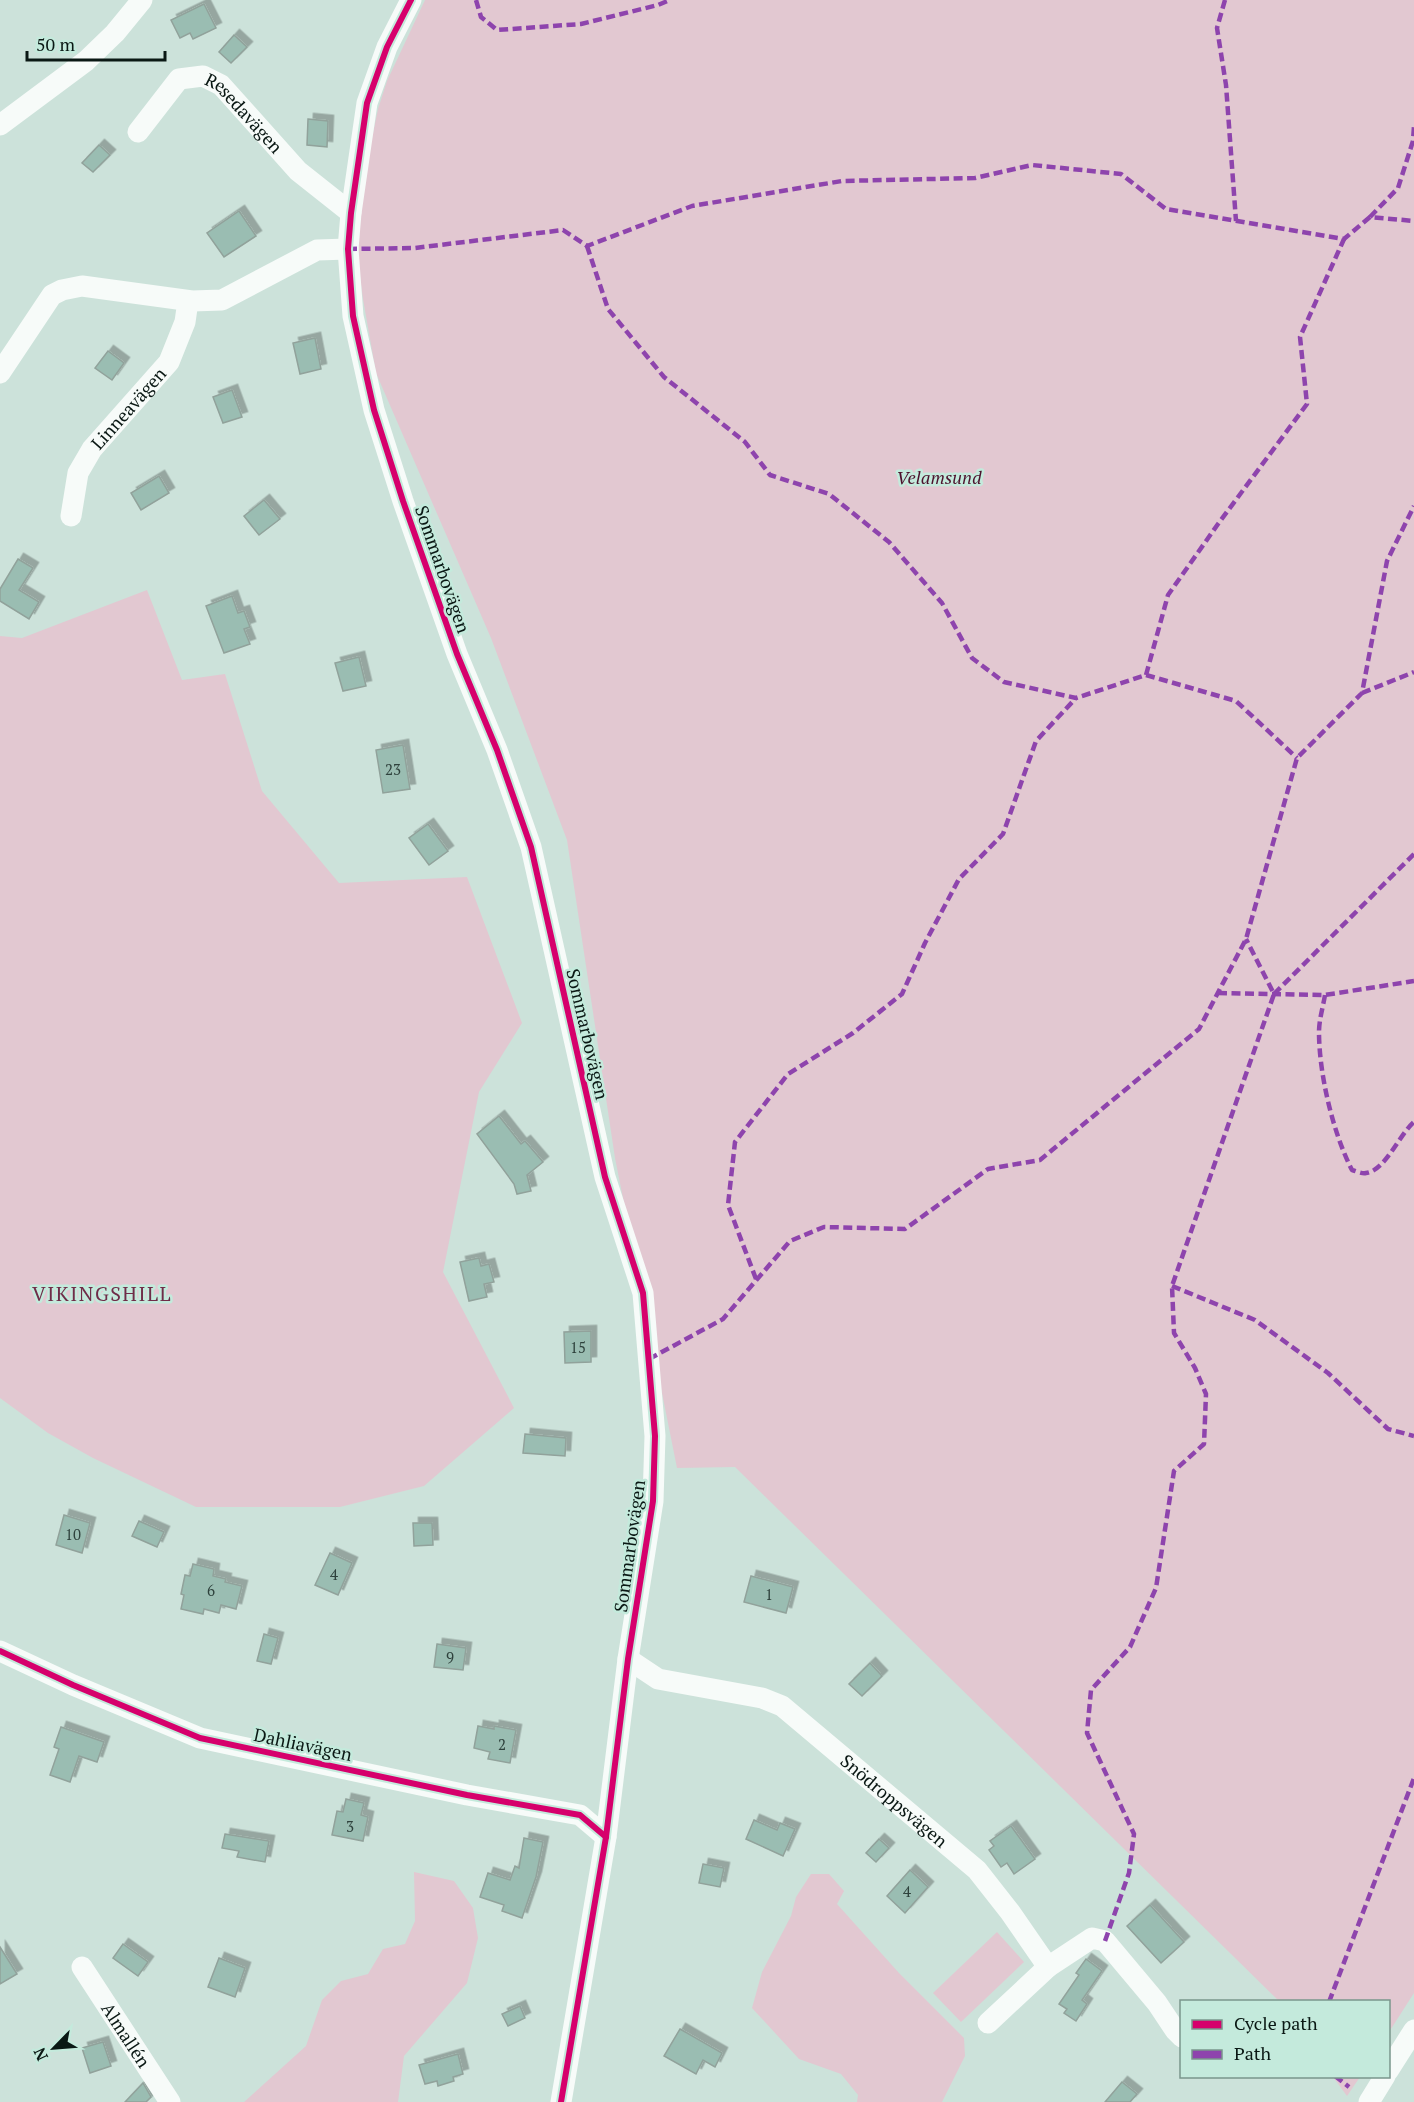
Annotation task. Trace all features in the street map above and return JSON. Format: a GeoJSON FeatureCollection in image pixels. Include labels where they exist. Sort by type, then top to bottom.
{"type":"FeatureCollection","features":[{"type":"Feature","properties":{"kind":"street"},"geometry":{"type":"LineString","coordinates":[[0,125],[86,61],[115,33],[142,0]]}},
{"type":"Feature","properties":{"kind":"street","name":"Sommarbovägen"},"geometry":{"type":"LineString","coordinates":[[411,0],[387,47],[368,103],[351,213],[348,249],[353,316],[375,410],[403,501],[453,643],[497,750],[531,848],[605,1177],[644,1293],[655,1436],[653,1501],[628,1659],[606,1837],[561,2102]]}},
{"type":"Feature","properties":{"kind":"street","name":"Resedavägen"},"geometry":{"type":"LineString","coordinates":[[138,132],[179,78],[203,76],[221,85],[298,171],[351,213]]}},
{"type":"Feature","properties":{"kind":"street"},"geometry":{"type":"LineString","coordinates":[[0,373],[52,295],[62,290],[82,286],[188,301],[222,300],[317,250],[348,249]]}},
{"type":"Feature","properties":{"kind":"street","name":"Linneavägen"},"geometry":{"type":"LineString","coordinates":[[71,516],[78,473],[92,449],[169,362],[185,322],[188,301]]}},
{"type":"Feature","properties":{"kind":"street","name":"Dahliavägen"},"geometry":{"type":"LineString","coordinates":[[0,1651],[73,1685],[200,1738],[466,1795],[580,1815],[606,1837]]}},
{"type":"Feature","properties":{"kind":"street","name":"Snödroppsvägen"},"geometry":{"type":"LineString","coordinates":[[628,1659],[658,1679],[762,1698],[782,1706],[977,1870],[1017,1921],[1048,1967]]}},
{"type":"Feature","properties":{"kind":"street"},"geometry":{"type":"LineString","coordinates":[[988,2024],[1048,1967],[1092,1938],[1105,1941],[1157,2003],[1174,2030],[1180,2035]]}},
{"type":"Feature","properties":{"kind":"street","name":"Almallén"},"geometry":{"type":"LineString","coordinates":[[82,1967],[170,2102]]}},
{"type":"Feature","properties":{"kind":"street"},"geometry":{"type":"LineString","coordinates":[[1390,2069],[1414,2030]]}},
{"type":"Feature","properties":{"kind":"street"},"geometry":{"type":"LineString","coordinates":[[1369,2102],[1384,2078]]}},
{"type":"Feature","properties":{"kind":"green space","name":"Velamsund"},"geometry":{"type":"Polygon","coordinates":[[[425,0],[1414,0],[1414,1993],[1390,2030],[1390,2000],[1278,2000],[735,1467],[677,1468],[615,1158],[567,840],[491,638],[376,373],[358,262],[362,187],[378,109],[387,81],[425,0]]]}},
{"type":"Feature","properties":{"kind":"green space"},"geometry":{"type":"Polygon","coordinates":[[[147,590],[182,680],[225,674],[262,791],[339,883],[467,877],[522,1023],[479,1092],[443,1272],[514,1408],[424,1486],[340,1507],[196,1507],[93,1458],[48,1433],[0,1398],[0,636],[22,638],[147,590]]]}},
{"type":"Feature","properties":{"kind":"green space"},"geometry":{"type":"Polygon","coordinates":[[[414,1872],[454,1881],[473,1908],[478,1938],[467,1983],[404,2056],[398,2102],[244,2102],[306,2046],[322,2000],[341,1981],[368,1974],[383,1949],[405,1944],[415,1921],[414,1872]]]}},
{"type":"Feature","properties":{"kind":"green space"},"geometry":{"type":"Polygon","coordinates":[[[811,1874],[829,1874],[844,1891],[837,1904],[899,1973],[964,2038],[965,2056],[942,2102],[857,2102],[858,2095],[841,2074],[799,2059],[752,2008],[762,1972],[791,1916],[796,1897],[811,1874]]]}},
{"type":"Feature","properties":{"kind":"green space"},"geometry":{"type":"Polygon","coordinates":[[[997,1932],[1024,1962],[961,2022],[933,1993],[997,1932]]]}},
{"type":"Feature","properties":{"kind":"green space"},"geometry":{"type":"Polygon","coordinates":[[[1334,2078],[1359,2078],[1347,2096],[1334,2078]]]}},
{"type":"Feature","properties":{"kind":"building"},"geometry":{"type":"Polygon","coordinates":[[[204,4],[216,28],[193,39],[190,33],[180,38],[171,20],[204,4]]]}},
{"type":"Feature","properties":{"kind":"building"},"geometry":{"type":"Polygon","coordinates":[[[234,35],[247,47],[231,63],[219,52],[234,35]]]}},
{"type":"Feature","properties":{"kind":"building"},"geometry":{"type":"Polygon","coordinates":[[[308,119],[328,121],[327,147],[307,145],[308,119]]]}},
{"type":"Feature","properties":{"kind":"building"},"geometry":{"type":"Polygon","coordinates":[[[99,145],[110,155],[93,172],[82,163],[99,145]]]}},
{"type":"Feature","properties":{"kind":"building"},"geometry":{"type":"Polygon","coordinates":[[[239,211],[256,236],[224,257],[207,233],[239,211]]]}},
{"type":"Feature","properties":{"kind":"building"},"geometry":{"type":"Polygon","coordinates":[[[315,338],[321,369],[300,374],[293,343],[315,338]]]}},
{"type":"Feature","properties":{"kind":"building"},"geometry":{"type":"Polygon","coordinates":[[[108,351],[124,363],[112,380],[95,368],[108,351]]]}},
{"type":"Feature","properties":{"kind":"building"},"geometry":{"type":"Polygon","coordinates":[[[232,390],[242,417],[223,423],[213,397],[232,390]]]}},
{"type":"Feature","properties":{"kind":"building"},"geometry":{"type":"Polygon","coordinates":[[[159,476],[169,493],[141,510],[131,493],[159,476]]]}},
{"type":"Feature","properties":{"kind":"building"},"geometry":{"type":"Polygon","coordinates":[[[264,500],[280,519],[259,535],[244,516],[264,500]]]}},
{"type":"Feature","properties":{"kind":"building"},"geometry":{"type":"Polygon","coordinates":[[[18,559],[33,568],[19,590],[39,602],[29,619],[0,601],[0,589],[18,559]]]}},
{"type":"Feature","properties":{"kind":"building"},"geometry":{"type":"Polygon","coordinates":[[[232,596],[238,613],[244,611],[250,627],[244,629],[250,644],[224,653],[206,606],[232,596]]]}},
{"type":"Feature","properties":{"kind":"building"},"geometry":{"type":"Polygon","coordinates":[[[359,657],[366,686],[343,691],[335,663],[359,657]]]}},
{"type":"Feature","properties":{"kind":"building"},"geometry":{"type":"Polygon","coordinates":[[[403,745],[410,789],[383,793],[376,750],[403,745]]]}},
{"type":"Feature","properties":{"kind":"building"},"geometry":{"type":"Polygon","coordinates":[[[428,824],[448,851],[429,865],[409,838],[428,824]]]}},
{"type":"Feature","properties":{"kind":"building"},"geometry":{"type":"Polygon","coordinates":[[[499,1116],[521,1144],[525,1141],[543,1162],[527,1175],[531,1191],[517,1194],[514,1184],[477,1134],[499,1116]]]}},
{"type":"Feature","properties":{"kind":"building"},"geometry":{"type":"Polygon","coordinates":[[[479,1258],[481,1266],[489,1264],[494,1282],[484,1284],[487,1297],[469,1301],[460,1262],[479,1258]]]}},
{"type":"Feature","properties":{"kind":"building"},"geometry":{"type":"Polygon","coordinates":[[[591,1331],[591,1362],[565,1363],[564,1332],[591,1331]]]}},
{"type":"Feature","properties":{"kind":"building"},"geometry":{"type":"Polygon","coordinates":[[[525,1434],[566,1438],[565,1456],[523,1453],[525,1434]]]}},
{"type":"Feature","properties":{"kind":"building"},"geometry":{"type":"Polygon","coordinates":[[[64,1515],[90,1523],[82,1553],[56,1545],[64,1515]]]}},
{"type":"Feature","properties":{"kind":"building"},"geometry":{"type":"Polygon","coordinates":[[[139,1521],[164,1532],[157,1547],[132,1536],[139,1521]]]}},
{"type":"Feature","properties":{"kind":"building"},"geometry":{"type":"Polygon","coordinates":[[[413,1523],[432,1523],[433,1545],[414,1546],[413,1523]]]}},
{"type":"Feature","properties":{"kind":"building"},"geometry":{"type":"Polygon","coordinates":[[[330,1553],[352,1563],[338,1595],[315,1585],[330,1553]]]}},
{"type":"Feature","properties":{"kind":"building"},"geometry":{"type":"Polygon","coordinates":[[[193,1564],[214,1569],[213,1576],[242,1586],[236,1609],[221,1605],[219,1613],[204,1609],[203,1614],[181,1609],[185,1575],[190,1576],[193,1564]]]}},
{"type":"Feature","properties":{"kind":"building"},"geometry":{"type":"Polygon","coordinates":[[[751,1576],[793,1587],[786,1613],[744,1602],[751,1576]]]}},
{"type":"Feature","properties":{"kind":"building"},"geometry":{"type":"Polygon","coordinates":[[[264,1634],[278,1638],[271,1664],[257,1661],[264,1634]]]}},
{"type":"Feature","properties":{"kind":"building"},"geometry":{"type":"Polygon","coordinates":[[[437,1644],[466,1648],[463,1670],[434,1667],[437,1644]]]}},
{"type":"Feature","properties":{"kind":"building"},"geometry":{"type":"Polygon","coordinates":[[[870,1663],[882,1676],[862,1696],[849,1684],[870,1663]]]}},
{"type":"Feature","properties":{"kind":"building"},"geometry":{"type":"Polygon","coordinates":[[[478,1726],[516,1730],[510,1763],[488,1759],[490,1752],[474,1748],[478,1726]]]}},
{"type":"Feature","properties":{"kind":"building"},"geometry":{"type":"Polygon","coordinates":[[[61,1727],[104,1742],[97,1762],[79,1756],[70,1782],[50,1775],[59,1749],[54,1747],[61,1727]]]}},
{"type":"Feature","properties":{"kind":"building"},"geometry":{"type":"Polygon","coordinates":[[[346,1799],[364,1803],[361,1815],[368,1817],[363,1841],[332,1835],[337,1811],[343,1812],[346,1799]]]}},
{"type":"Feature","properties":{"kind":"building"},"geometry":{"type":"Polygon","coordinates":[[[754,1820],[777,1830],[780,1823],[795,1829],[783,1856],[746,1839],[754,1820]]]}},
{"type":"Feature","properties":{"kind":"building"},"geometry":{"type":"Polygon","coordinates":[[[1011,1826],[1035,1859],[1014,1874],[1007,1863],[1001,1867],[989,1850],[994,1846],[990,1841],[1011,1826]]]}},
{"type":"Feature","properties":{"kind":"building"},"geometry":{"type":"Polygon","coordinates":[[[225,1834],[269,1841],[265,1862],[237,1857],[239,1851],[222,1848],[225,1834]]]}},
{"type":"Feature","properties":{"kind":"building"},"geometry":{"type":"Polygon","coordinates":[[[524,1838],[543,1842],[536,1877],[522,1918],[502,1911],[504,1905],[480,1897],[488,1873],[510,1880],[515,1866],[519,1868],[524,1838]]]}},
{"type":"Feature","properties":{"kind":"building"},"geometry":{"type":"Polygon","coordinates":[[[879,1839],[889,1848],[876,1862],[866,1853],[879,1839]]]}},
{"type":"Feature","properties":{"kind":"building"},"geometry":{"type":"Polygon","coordinates":[[[703,1864],[724,1868],[720,1887],[699,1883],[703,1864]]]}},
{"type":"Feature","properties":{"kind":"building"},"geometry":{"type":"Polygon","coordinates":[[[910,1870],[928,1887],[905,1913],[887,1896],[910,1870]]]}},
{"type":"Feature","properties":{"kind":"building"},"geometry":{"type":"Polygon","coordinates":[[[1150,1905],[1184,1942],[1161,1963],[1127,1926],[1150,1905]]]}},
{"type":"Feature","properties":{"kind":"building"},"geometry":{"type":"Polygon","coordinates":[[[123,1944],[148,1962],[138,1976],[113,1958],[123,1944]]]}},
{"type":"Feature","properties":{"kind":"building"},"geometry":{"type":"Polygon","coordinates":[[[0,1947],[17,1974],[0,1984],[0,1947]]]}},
{"type":"Feature","properties":{"kind":"building"},"geometry":{"type":"Polygon","coordinates":[[[219,1958],[245,1968],[235,1997],[208,1987],[219,1958]]]}},
{"type":"Feature","properties":{"kind":"building"},"geometry":{"type":"Polygon","coordinates":[[[1086,1959],[1102,1971],[1082,2000],[1087,2004],[1076,2021],[1064,2013],[1067,2009],[1059,2004],[1079,1975],[1076,1973],[1086,1959]]]}},
{"type":"Feature","properties":{"kind":"building"},"geometry":{"type":"Polygon","coordinates":[[[520,2006],[525,2018],[508,2026],[502,2014],[520,2006]]]}},
{"type":"Feature","properties":{"kind":"building"},"geometry":{"type":"Polygon","coordinates":[[[680,2029],[722,2053],[715,2067],[703,2060],[696,2074],[664,2056],[680,2029]]]}},
{"type":"Feature","properties":{"kind":"building"},"geometry":{"type":"Polygon","coordinates":[[[103,2042],[111,2066],[90,2073],[82,2048],[103,2042]]]}},
{"type":"Feature","properties":{"kind":"building"},"geometry":{"type":"Polygon","coordinates":[[[458,2054],[463,2074],[453,2077],[454,2081],[438,2086],[437,2081],[425,2084],[419,2065],[458,2054]]]}},
{"type":"Feature","properties":{"kind":"building"},"geometry":{"type":"Polygon","coordinates":[[[1122,2082],[1137,2094],[1130,2102],[1105,2102],[1122,2082]]]}},
{"type":"Feature","properties":{"kind":"building"},"geometry":{"type":"Polygon","coordinates":[[[143,2083],[151,2097],[146,2102],[125,2102],[143,2083]]]}},
{"type":"Feature","properties":{"kind":"marked path"},"geometry":{"type":"LineString","coordinates":[[476,0],[481,17],[497,30],[581,24],[670,0]]}},
{"type":"Feature","properties":{"kind":"marked path"},"geometry":{"type":"LineString","coordinates":[[1225,0],[1217,28],[1226,85],[1236,221]]}},
{"type":"Feature","properties":{"kind":"marked path"},"geometry":{"type":"LineString","coordinates":[[1370,217],[1398,188],[1413,141],[1414,126]]}},
{"type":"Feature","properties":{"kind":"marked path"},"geometry":{"type":"LineString","coordinates":[[348,249],[415,248],[563,230],[587,246],[692,206],[842,181],[975,178],[1032,165],[1121,174],[1166,209],[1344,239],[1370,217],[1414,221]]}},
{"type":"Feature","properties":{"kind":"marked path"},"geometry":{"type":"LineString","coordinates":[[1146,675],[1168,595],[1307,404],[1300,337],[1344,239]]}},
{"type":"Feature","properties":{"kind":"marked path"},"geometry":{"type":"LineString","coordinates":[[587,246],[608,309],[664,377],[745,442],[770,475],[829,494],[889,542],[942,603],[972,658],[1004,682],[1076,698],[1146,675],[1236,701],[1297,758]]}},
{"type":"Feature","properties":{"kind":"marked path"},"geometry":{"type":"LineString","coordinates":[[649,1359],[723,1319],[790,1241],[824,1227],[905,1229],[988,1169],[1040,1160],[1199,1029],[1246,939],[1297,758],[1362,693],[1387,561],[1414,506]]}},
{"type":"Feature","properties":{"kind":"marked path"},"geometry":{"type":"LineString","coordinates":[[1362,693],[1414,672]]}},
{"type":"Feature","properties":{"kind":"marked path"},"geometry":{"type":"LineString","coordinates":[[756,1279],[728,1205],[735,1142],[788,1074],[853,1033],[902,994],[925,943],[959,879],[1003,834],[1036,741],[1076,698]]}},
{"type":"Feature","properties":{"kind":"marked path"},"geometry":{"type":"LineString","coordinates":[[1274,994],[1414,854]]}},
{"type":"Feature","properties":{"kind":"marked path"},"geometry":{"type":"LineString","coordinates":[[1105,1941],[1129,1873],[1134,1834],[1087,1733],[1091,1690],[1130,1647],[1156,1588],[1174,1471],[1204,1444],[1206,1394],[1195,1368],[1174,1333],[1172,1286],[1274,994],[1246,939]]}},
{"type":"Feature","properties":{"kind":"marked path"},"geometry":{"type":"LineString","coordinates":[[1218,993],[1325,995],[1414,981]]}},
{"type":"Feature","properties":{"kind":"marked path"},"geometry":{"type":"LineString","coordinates":[[1325,995],[1319,1027],[1321,1066],[1333,1121],[1352,1170],[1361,1173],[1373,1171],[1392,1152],[1414,1122]]}},
{"type":"Feature","properties":{"kind":"marked path"},"geometry":{"type":"LineString","coordinates":[[1172,1286],[1255,1320],[1328,1373],[1388,1429],[1414,1436]]}},
{"type":"Feature","properties":{"kind":"marked path"},"geometry":{"type":"LineString","coordinates":[[1330,2000],[1414,1778]]}},
{"type":"Feature","properties":{"kind":"marked path"},"geometry":{"type":"LineString","coordinates":[[1338,2078],[1349,2087]]}},
{"type":"Feature","properties":{"kind":"cycle path"},"geometry":{"type":"LineString","coordinates":[[411,0],[387,47],[367,103],[348,249],[353,316],[374,410],[403,501],[457,654],[497,750],[531,847],[605,1177],[643,1293],[655,1436],[653,1501],[628,1659],[606,1837],[561,2102]]}},
{"type":"Feature","properties":{"kind":"cycle path"},"geometry":{"type":"LineString","coordinates":[[0,1651],[73,1685],[200,1738],[467,1795],[580,1815],[606,1837]]}},
{"type":"Feature","properties":{"kind":"district","name":"VIKINGSHILL"},"geometry":{"type":"Point","coordinates":[102,1293]}}]}
